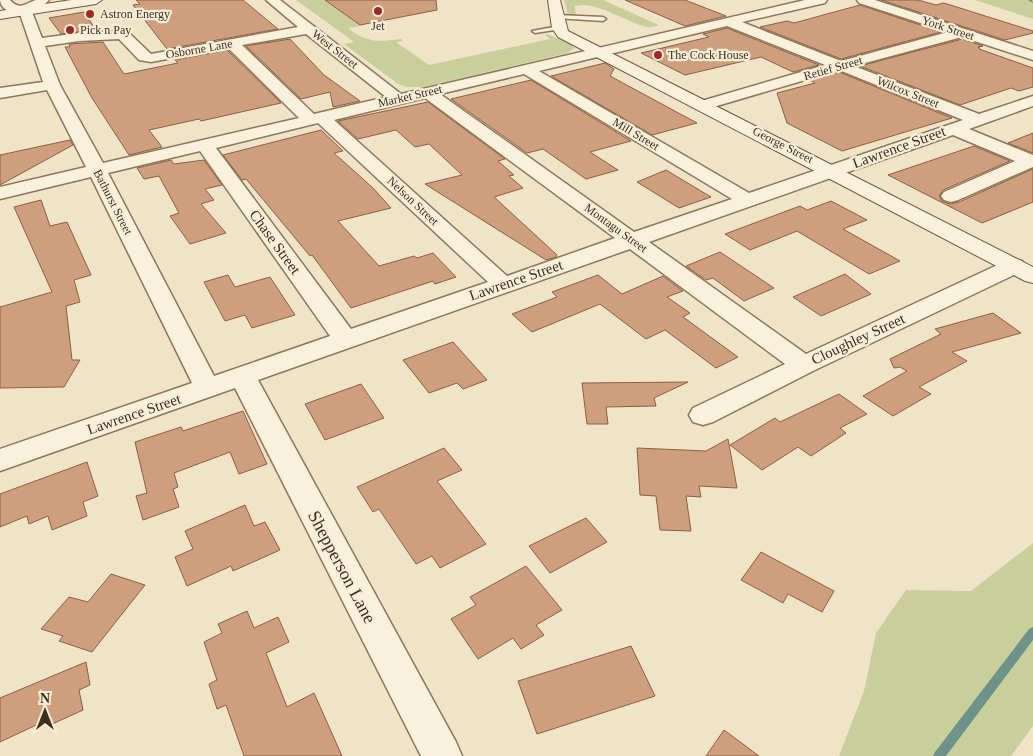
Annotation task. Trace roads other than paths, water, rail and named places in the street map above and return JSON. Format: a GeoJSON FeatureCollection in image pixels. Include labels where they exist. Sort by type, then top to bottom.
{"type":"FeatureCollection","features":[{"type":"Feature","properties":{"kind":"main road"},"geometry":{"type":"LineString","coordinates":[[0,15],[96,0]]}},
{"type":"Feature","properties":{"kind":"main road","name":"George Street"},"geometry":{"type":"LineString","coordinates":[[557,15],[563,34],[704,104],[1024,271]]}},
{"type":"Feature","properties":{"kind":"street"},"geometry":{"type":"LineString","coordinates":[[4,0],[6,5],[12,9],[25,11],[39,5],[43,0]]}},
{"type":"Feature","properties":{"kind":"street","name":"West Street"},"geometry":{"type":"LineString","coordinates":[[272,0],[398,99]]}},
{"type":"Feature","properties":{"kind":"street","name":"Market Street"},"geometry":{"type":"LineString","coordinates":[[0,192],[821,0]]}},
{"type":"Feature","properties":{"kind":"street","name":"York Street"},"geometry":{"type":"LineString","coordinates":[[863,0],[1033,56]]}},
{"type":"Feature","properties":{"kind":"street","name":"Bathurst Street"},"geometry":{"type":"LineString","coordinates":[[25,11],[52,84],[208,389]]}},
{"type":"Feature","properties":{"kind":"street","name":"Wilcox Street"},"geometry":{"type":"LineString","coordinates":[[729,22],[976,120]]}},
{"type":"Feature","properties":{"kind":"street","name":"Osborne Lane"},"geometry":{"type":"LineString","coordinates":[[37,46],[98,36],[123,35],[144,57],[151,58],[309,29]]}},
{"type":"Feature","properties":{"kind":"street","name":"Retief Street"},"geometry":{"type":"LineString","coordinates":[[704,104],[962,33]]}},
{"type":"Feature","properties":{"kind":"street","name":"Nelson Street"},"geometry":{"type":"LineString","coordinates":[[231,43],[504,285]]}},
{"type":"Feature","properties":{"kind":"street","name":"Mill Street"},"geometry":{"type":"LineString","coordinates":[[526,69],[746,199]]}},
{"type":"Feature","properties":{"kind":"street"},"geometry":{"type":"LineString","coordinates":[[0,93],[52,84]]}},
{"type":"Feature","properties":{"kind":"street","name":"Montagu Street"},"geometry":{"type":"LineString","coordinates":[[427,92],[804,364]]}},
{"type":"Feature","properties":{"kind":"street","name":"Lawrence Street"},"geometry":{"type":"LineString","coordinates":[[0,460],[243,377],[746,199],[832,171],[1033,100]]}},
{"type":"Feature","properties":{"kind":"street"},"geometry":{"type":"LineString","coordinates":[[951,128],[1032,162]]}},
{"type":"Feature","properties":{"kind":"street","name":"Chase Street"},"geometry":{"type":"LineString","coordinates":[[205,145],[346,340]]}},
{"type":"Feature","properties":{"kind":"street"},"geometry":{"type":"LineString","coordinates":[[951,196],[1032,162]]}},
{"type":"Feature","properties":{"kind":"street","name":"Cloughley Street"},"geometry":{"type":"LineString","coordinates":[[703,415],[804,364],[1024,271]]}},
{"type":"Feature","properties":{"kind":"street","name":"Shepperson Lane"},"geometry":{"type":"LineString","coordinates":[[243,377],[442,756]]}},
{"type":"Feature","properties":{"kind":"lane"},"geometry":{"type":"LineString","coordinates":[[536,31],[557,15],[603,19]]}},
{"type":"Feature","properties":{"kind":"waterway"},"geometry":{"type":"LineString","coordinates":[[939,756],[1033,632]]}},
{"type":"Feature","properties":{"kind":"place","name":"Jet"},"geometry":{"type":"Point","coordinates":[378,11]}},
{"type":"Feature","properties":{"kind":"place","name":"Astron Energy"},"geometry":{"type":"Point","coordinates":[90,14]}},
{"type":"Feature","properties":{"kind":"place","name":"Pick n Pay"},"geometry":{"type":"Point","coordinates":[70,30]}},
{"type":"Feature","properties":{"kind":"place","name":"The Cock House"},"geometry":{"type":"Point","coordinates":[658,55]}}]}
